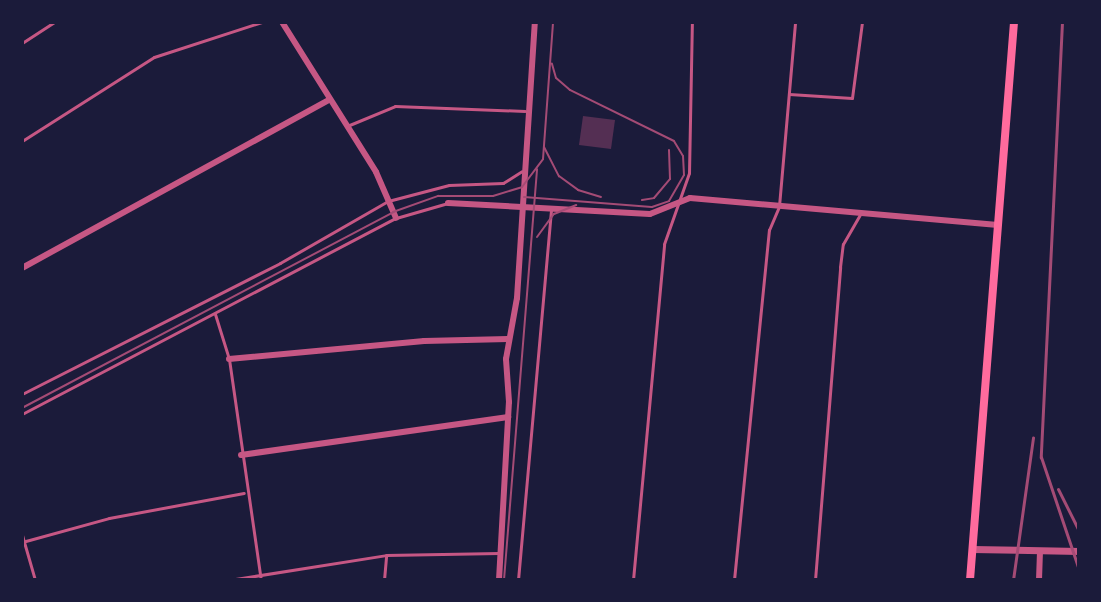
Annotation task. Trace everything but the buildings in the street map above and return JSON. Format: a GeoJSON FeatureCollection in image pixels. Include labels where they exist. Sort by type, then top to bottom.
{"type":"FeatureCollection","features":[{"type":"Feature","properties":{"kind":"main road"},"geometry":{"type":"LineString","coordinates":[[970,580],[1014,22]]}},
{"type":"Feature","properties":{"kind":"street"},"geometry":{"type":"LineString","coordinates":[[282,22],[347,126],[396,218]]}},
{"type":"Feature","properties":{"kind":"street"},"geometry":{"type":"LineString","coordinates":[[499,580],[508,417],[508,339],[517,298],[525,111],[535,22]]}},
{"type":"Feature","properties":{"kind":"street"},"geometry":{"type":"LineString","coordinates":[[22,268],[329,100]]}},
{"type":"Feature","properties":{"kind":"street"},"geometry":{"type":"LineString","coordinates":[[448,203],[523,204],[656,214],[681,200],[1000,225]]}},
{"type":"Feature","properties":{"kind":"street"},"geometry":{"type":"LineString","coordinates":[[229,359],[424,341],[508,339]]}},
{"type":"Feature","properties":{"kind":"street"},"geometry":{"type":"LineString","coordinates":[[241,455],[508,417]]}},
{"type":"Feature","properties":{"kind":"street"},"geometry":{"type":"LineString","coordinates":[[972,549],[1040,554],[1079,551]]}},
{"type":"Feature","properties":{"kind":"street"},"geometry":{"type":"LineString","coordinates":[[1039,580],[1040,554]]}},
{"type":"Feature","properties":{"kind":"lane"},"geometry":{"type":"LineString","coordinates":[[22,43],[54,22]]}},
{"type":"Feature","properties":{"kind":"lane"},"geometry":{"type":"LineString","coordinates":[[22,141],[154,57],[262,22]]}},
{"type":"Feature","properties":{"kind":"lane"},"geometry":{"type":"LineString","coordinates":[[633,580],[664,244],[681,200],[691,152],[692,22]]}},
{"type":"Feature","properties":{"kind":"lane"},"geometry":{"type":"LineString","coordinates":[[734,580],[769,230],[779,206],[795,22]]}},
{"type":"Feature","properties":{"kind":"lane"},"geometry":{"type":"LineString","coordinates":[[789,94],[852,98],[862,22]]}},
{"type":"Feature","properties":{"kind":"lane"},"geometry":{"type":"LineString","coordinates":[[347,126],[395,106],[525,111]]}},
{"type":"Feature","properties":{"kind":"lane"},"geometry":{"type":"LineString","coordinates":[[22,394],[280,263],[388,201],[449,185],[503,183],[522,171]]}},
{"type":"Feature","properties":{"kind":"lane"},"geometry":{"type":"LineString","coordinates":[[22,414],[396,218],[448,203]]}},
{"type":"Feature","properties":{"kind":"lane"},"geometry":{"type":"LineString","coordinates":[[518,580],[546,237],[554,214],[549,206]]}},
{"type":"Feature","properties":{"kind":"lane"},"geometry":{"type":"LineString","coordinates":[[815,580],[840,267],[843,244],[860,214]]}},
{"type":"Feature","properties":{"kind":"lane"},"geometry":{"type":"LineString","coordinates":[[215,314],[229,359],[245,493],[261,580]]}},
{"type":"Feature","properties":{"kind":"lane"},"geometry":{"type":"LineString","coordinates":[[24,542],[109,518],[245,493]]}},
{"type":"Feature","properties":{"kind":"lane"},"geometry":{"type":"LineString","coordinates":[[22,535],[35,580]]}},
{"type":"Feature","properties":{"kind":"lane"},"geometry":{"type":"LineString","coordinates":[[229,580],[386,555],[502,553]]}},
{"type":"Feature","properties":{"kind":"lane"},"geometry":{"type":"LineString","coordinates":[[384,580],[386,555]]}},
{"type":"Feature","properties":{"kind":"tram line"},"geometry":{"type":"LineString","coordinates":[[22,408],[393,212],[438,196],[493,196],[522,187],[543,159],[553,22]]}},
{"type":"Feature","properties":{"kind":"tram line"},"geometry":{"type":"LineString","coordinates":[[524,197],[652,207],[669,201],[684,175],[683,156],[674,141],[570,90],[556,78],[552,64]]}},
{"type":"Feature","properties":{"kind":"tram line"},"geometry":{"type":"LineString","coordinates":[[544,147],[559,176],[578,190],[601,197]]}},
{"type":"Feature","properties":{"kind":"tram line"},"geometry":{"type":"LineString","coordinates":[[642,200],[654,198],[670,179],[669,150]]}},
{"type":"Feature","properties":{"kind":"tram line"},"geometry":{"type":"LineString","coordinates":[[504,580],[537,169]]}},
{"type":"Feature","properties":{"kind":"tram line"},"geometry":{"type":"LineString","coordinates":[[537,237],[554,214],[576,205]]}},
{"type":"Feature","properties":{"kind":"railway"},"geometry":{"type":"LineString","coordinates":[[1062,22],[1041,457],[1079,570]]}},
{"type":"Feature","properties":{"kind":"railway"},"geometry":{"type":"LineString","coordinates":[[1013,580],[1033,437]]}},
{"type":"Feature","properties":{"kind":"railway"},"geometry":{"type":"LineString","coordinates":[[1058,489],[1079,531]]}}]}
